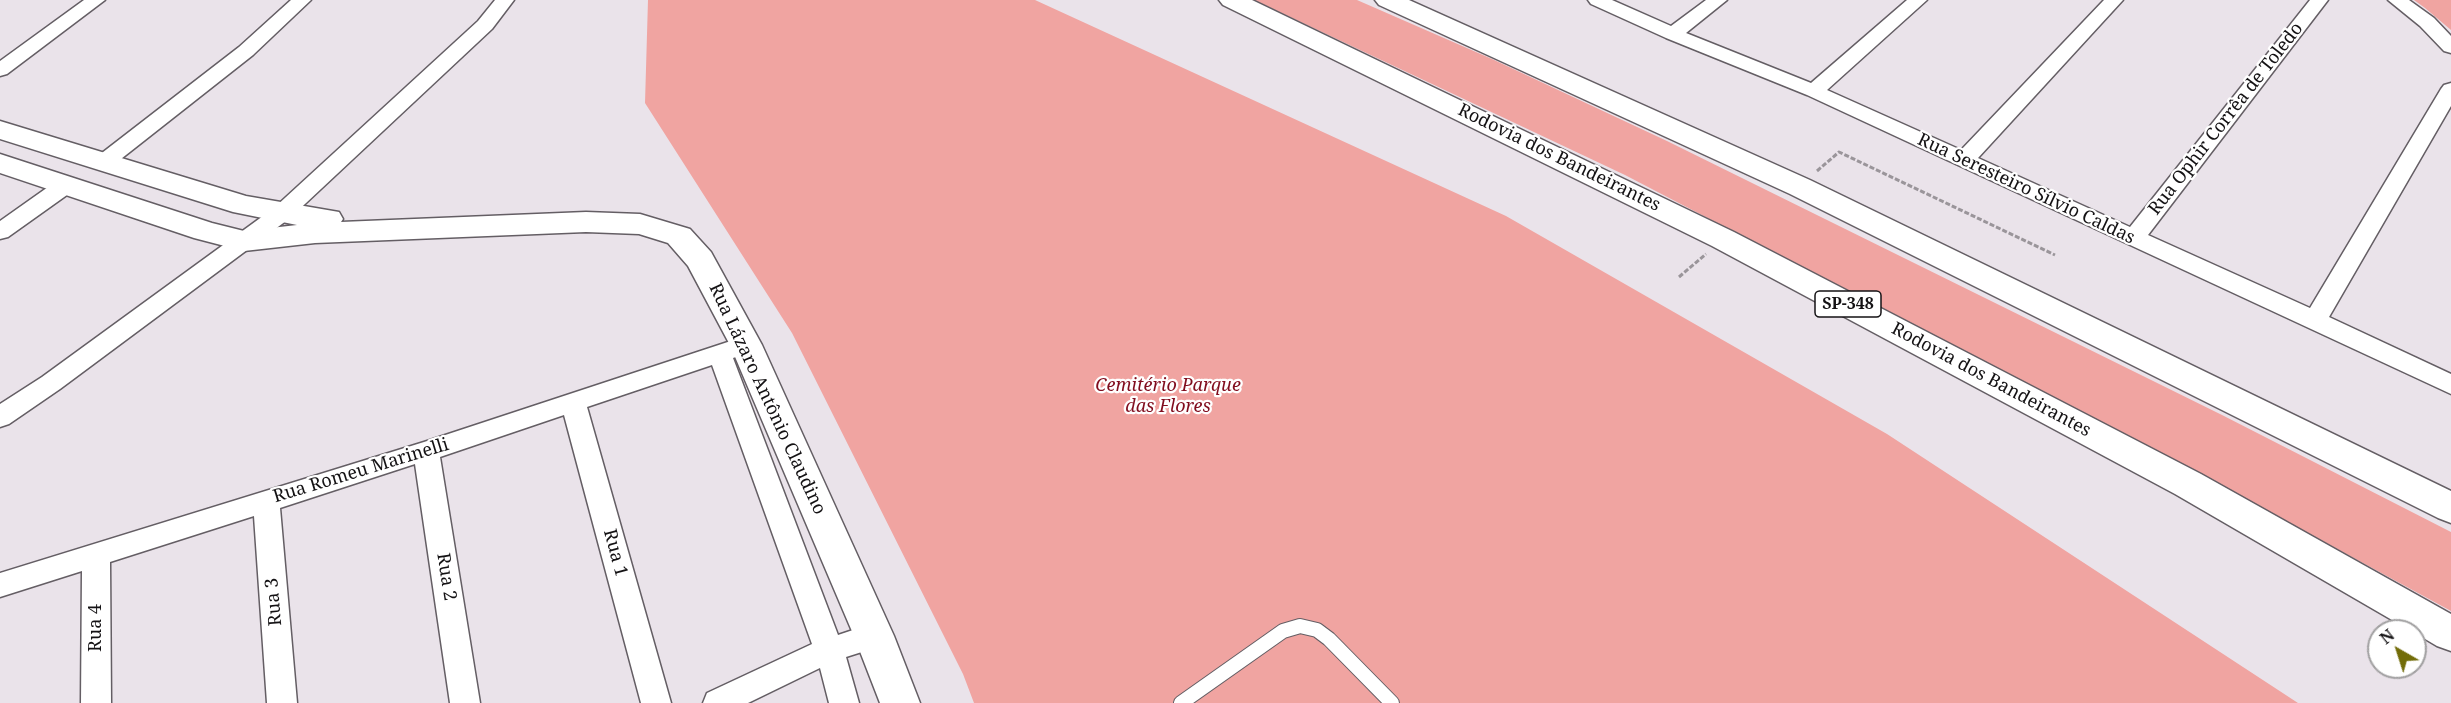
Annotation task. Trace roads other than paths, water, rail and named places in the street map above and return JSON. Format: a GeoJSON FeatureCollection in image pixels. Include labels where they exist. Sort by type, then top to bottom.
{"type":"FeatureCollection","features":[{"type":"Feature","properties":{"kind":"main road","name":"Rodovia dos Bandeirantes"},"geometry":{"type":"LineString","coordinates":[[1232,0],[1723,239],[2188,484],[2451,634]]}},
{"type":"Feature","properties":{"kind":"main road"},"geometry":{"type":"LineString","coordinates":[[1388,0],[1800,188],[2451,508]]}},
{"type":"Feature","properties":{"kind":"main road","name":"Rua Lázaro Antônio Claudino"},"geometry":{"type":"LineString","coordinates":[[0,130],[243,205],[392,231]]}},
{"type":"Feature","properties":{"kind":"main road"},"geometry":{"type":"LineString","coordinates":[[0,163],[205,231],[244,241]]}},
{"type":"Feature","properties":{"kind":"main road","name":"Rua Lázaro Antônio Claudino"},"geometry":{"type":"LineString","coordinates":[[244,241],[315,233],[586,222],[640,224],[679,236],[700,260],[733,350],[874,636],[900,703]]}},
{"type":"Feature","properties":{"kind":"street"},"geometry":{"type":"LineString","coordinates":[[0,70],[96,0]]}},
{"type":"Feature","properties":{"kind":"street"},"geometry":{"type":"LineString","coordinates":[[105,161],[246,51],[302,0]]}},
{"type":"Feature","properties":{"kind":"street"},"geometry":{"type":"LineString","coordinates":[[0,417],[51,383],[282,213],[485,25],[505,0]]}},
{"type":"Feature","properties":{"kind":"street","name":"Rua Seresteiro Sílvio Caldas"},"geometry":{"type":"LineString","coordinates":[[1597,0],[1673,34],[1814,91],[2450,383]]}},
{"type":"Feature","properties":{"kind":"street"},"geometry":{"type":"LineString","coordinates":[[1673,34],[1718,0]]}},
{"type":"Feature","properties":{"kind":"street"},"geometry":{"type":"LineString","coordinates":[[1814,91],[1918,0]]}},
{"type":"Feature","properties":{"kind":"street"},"geometry":{"type":"LineString","coordinates":[[1964,160],[2114,0]]}},
{"type":"Feature","properties":{"kind":"street","name":"Rua Ophir Corrêa de Toledo"},"geometry":{"type":"LineString","coordinates":[[2133,238],[2319,0]]}},
{"type":"Feature","properties":{"kind":"street"},"geometry":{"type":"LineString","coordinates":[[2397,0],[2427,22],[2451,47]]}},
{"type":"Feature","properties":{"kind":"street"},"geometry":{"type":"LineString","coordinates":[[2315,320],[2443,111],[2451,88]]}},
{"type":"Feature","properties":{"kind":"street"},"geometry":{"type":"LineString","coordinates":[[0,232],[66,185]]}},
{"type":"Feature","properties":{"kind":"street"},"geometry":{"type":"LineString","coordinates":[[733,350],[844,703]]}},
{"type":"Feature","properties":{"kind":"street","name":"Rua Romeu Marinelli"},"geometry":{"type":"LineString","coordinates":[[0,585],[426,451],[733,350]]}},
{"type":"Feature","properties":{"kind":"street","name":"Rua 1"},"geometry":{"type":"LineString","coordinates":[[573,403],[656,703]]}},
{"type":"Feature","properties":{"kind":"street","name":"Rua 2"},"geometry":{"type":"LineString","coordinates":[[426,451],[465,703]]}},
{"type":"Feature","properties":{"kind":"street","name":"Rua 3"},"geometry":{"type":"LineString","coordinates":[[266,501],[282,703]]}},
{"type":"Feature","properties":{"kind":"street","name":"Rua 4"},"geometry":{"type":"LineString","coordinates":[[96,554],[96,703]]}},
{"type":"Feature","properties":{"kind":"street"},"geometry":{"type":"LineString","coordinates":[[717,703],[829,650],[874,636]]}},
{"type":"Feature","properties":{"kind":"lane"},"geometry":{"type":"LineString","coordinates":[[1181,703],[1283,631],[1300,626],[1317,630],[1329,639],[1392,703]]}},
{"type":"Feature","properties":{"kind":"park label","name":"Cemitério Parque das Flores"},"geometry":{"type":"Point","coordinates":[1168,396]}}]}
